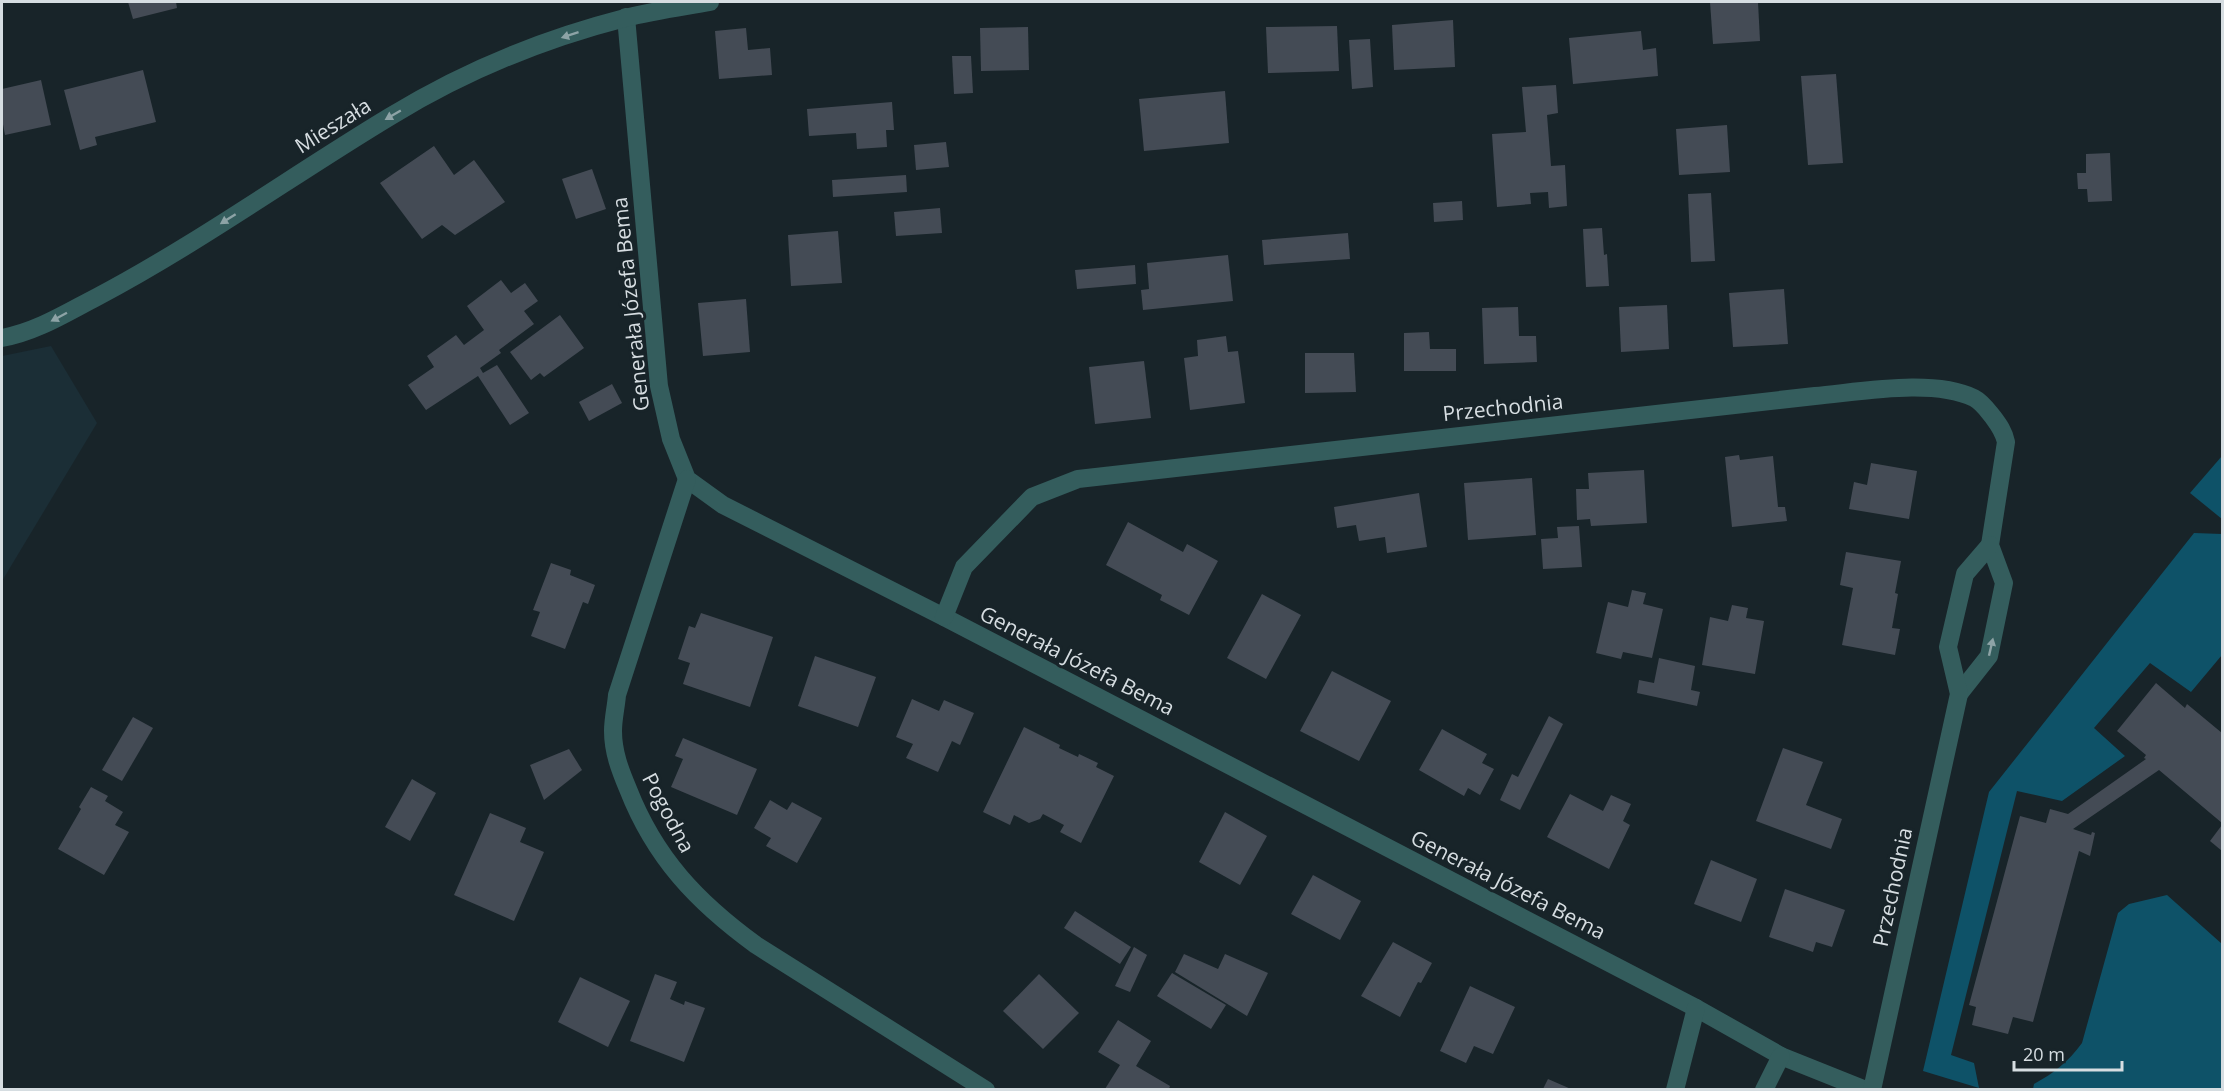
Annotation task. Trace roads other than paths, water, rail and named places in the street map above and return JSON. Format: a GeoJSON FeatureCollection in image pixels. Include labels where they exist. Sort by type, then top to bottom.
{"type":"FeatureCollection","features":[{"type":"Feature","properties":{"kind":"street","name":"Mieszała"},"geometry":{"type":"LineString","coordinates":[[2,338],[30,332],[141,274],[393,114],[454,81],[515,53],[626,17],[710,2]]}},
{"type":"Feature","properties":{"kind":"street","name":"Generała Józefa Bema"},"geometry":{"type":"LineString","coordinates":[[626,17],[659,386],[671,440],[687,479],[723,505],[944,617],[1696,1008],[1781,1056],[1866,1089]]}},
{"type":"Feature","properties":{"kind":"street","name":"Przechodnia"},"geometry":{"type":"LineString","coordinates":[[944,617],[964,567],[1032,497],[1078,479],[1815,396],[1924,387],[1950,390],[1976,399],[2005,435],[2006,447],[1990,545],[2004,583],[1989,656],[1959,694]]}},
{"type":"Feature","properties":{"kind":"street","name":"Pogodna"},"geometry":{"type":"LineString","coordinates":[[687,479],[617,695],[613,731],[615,751],[635,808],[653,842],[673,870],[693,894],[724,922],[756,945],[986,1089]]}},
{"type":"Feature","properties":{"kind":"street","name":"Przechodnia"},"geometry":{"type":"LineString","coordinates":[[1872,1089],[1959,694],[1948,647],[1965,574],[1990,545]]}},
{"type":"Feature","properties":{"kind":"street"},"geometry":{"type":"LineString","coordinates":[[1676,1089],[1696,1008]]}},
{"type":"Feature","properties":{"kind":"street"},"geometry":{"type":"LineString","coordinates":[[1764,1089],[1781,1056]]}}]}
